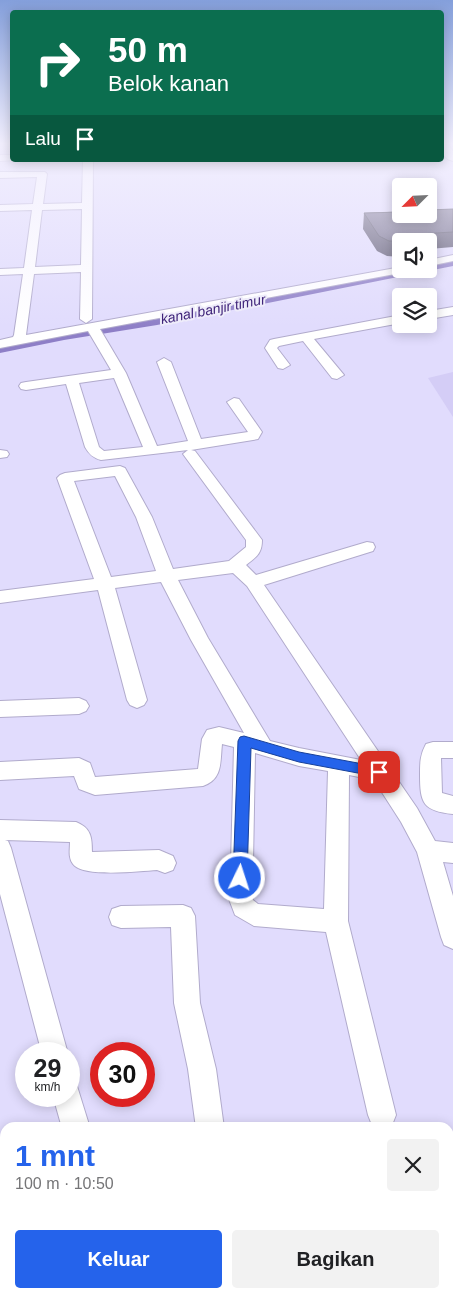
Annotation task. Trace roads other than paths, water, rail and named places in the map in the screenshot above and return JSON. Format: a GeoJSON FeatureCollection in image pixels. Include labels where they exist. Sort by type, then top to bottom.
{"type":"FeatureCollection","features":[{"type":"Feature","properties":{"kind":"street"},"geometry":{"type":"LineString","coordinates":[[0,208],[87,206],[86,268],[91,324],[119,372],[152,451]]}},
{"type":"Feature","properties":{"kind":"street"},"geometry":{"type":"LineString","coordinates":[[18,340],[36,207]]}},
{"type":"Feature","properties":{"kind":"street"},"geometry":{"type":"LineString","coordinates":[[437,261],[453,258]]}},
{"type":"Feature","properties":{"kind":"street"},"geometry":{"type":"LineString","coordinates":[[0,272],[86,268]]}},
{"type":"Feature","properties":{"kind":"street"},"geometry":{"type":"LineString","coordinates":[[0,344],[91,324],[392,272]]}},
{"type":"Feature","properties":{"kind":"street"},"geometry":{"type":"LineString","coordinates":[[437,314],[453,311]]}},
{"type":"Feature","properties":{"kind":"street"},"geometry":{"type":"LineString","coordinates":[[283,365],[271,348],[274,343],[392,322]]}},
{"type":"Feature","properties":{"kind":"street"},"geometry":{"type":"LineString","coordinates":[[305,336],[337,375]]}},
{"type":"Feature","properties":{"kind":"street"},"geometry":{"type":"LineString","coordinates":[[164,362],[193,449],[254,540],[254,549],[233,567]]}},
{"type":"Feature","properties":{"kind":"street"},"geometry":{"type":"LineString","coordinates":[[26,386],[119,372]]}},
{"type":"Feature","properties":{"kind":"street"},"geometry":{"type":"LineString","coordinates":[[71,379],[95,452],[101,456],[193,449],[253,436],[255,432],[234,402]]}},
{"type":"Feature","properties":{"kind":"street"},"geometry":{"type":"LineString","coordinates":[[137,700],[105,584],[65,478],[120,471],[144,517],[167,576],[253,744],[239,894],[243,907],[254,915],[336,921]]}},
{"type":"Feature","properties":{"kind":"street"},"geometry":{"type":"LineString","coordinates":[[253,582],[367,547]]}},
{"type":"Feature","properties":{"kind":"street"},"geometry":{"type":"LineString","coordinates":[[0,597],[233,567],[238,568],[253,582],[409,815],[428,850],[453,937]]}},
{"type":"Feature","properties":{"kind":"street"},"geometry":{"type":"LineString","coordinates":[[0,709],[79,706]]}},
{"type":"Feature","properties":{"kind":"street"},"geometry":{"type":"LineString","coordinates":[[0,771],[79,767],[83,769],[84,781],[88,785],[95,786],[203,777],[209,772],[214,736],[219,735],[339,766],[379,772]]}},
{"type":"Feature","properties":{"kind":"street"},"geometry":{"type":"LineString","coordinates":[[453,750],[433,750],[431,754],[431,795],[434,800],[440,803],[453,805]]}},
{"type":"Feature","properties":{"kind":"street"},"geometry":{"type":"LineString","coordinates":[[339,766],[336,921],[382,1115]]}},
{"type":"Feature","properties":{"kind":"street"},"geometry":{"type":"LineString","coordinates":[[0,830],[76,832],[81,838],[82,857],[91,862],[159,860],[165,863]]}},
{"type":"Feature","properties":{"kind":"street"},"geometry":{"type":"LineString","coordinates":[[0,848],[52,1042]]}},
{"type":"Feature","properties":{"kind":"street"},"geometry":{"type":"LineString","coordinates":[[428,850],[453,853]]}},
{"type":"Feature","properties":{"kind":"street"},"geometry":{"type":"LineString","coordinates":[[121,917],[182,916],[187,1003],[202,1069],[209,1122]]}},
{"type":"Feature","properties":{"kind":"street"},"geometry":{"type":"LineString","coordinates":[[70,1107],[74,1122]]}},
{"type":"Feature","properties":{"kind":"waterway","name":"kanal banjir timur"},"geometry":{"type":"LineString","coordinates":[[437,266],[453,263]]}},
{"type":"Feature","properties":{"kind":"waterway","name":"kanal banjir timur"},"geometry":{"type":"LineString","coordinates":[[0,349],[64,336],[157,322],[392,275]]}}]}
